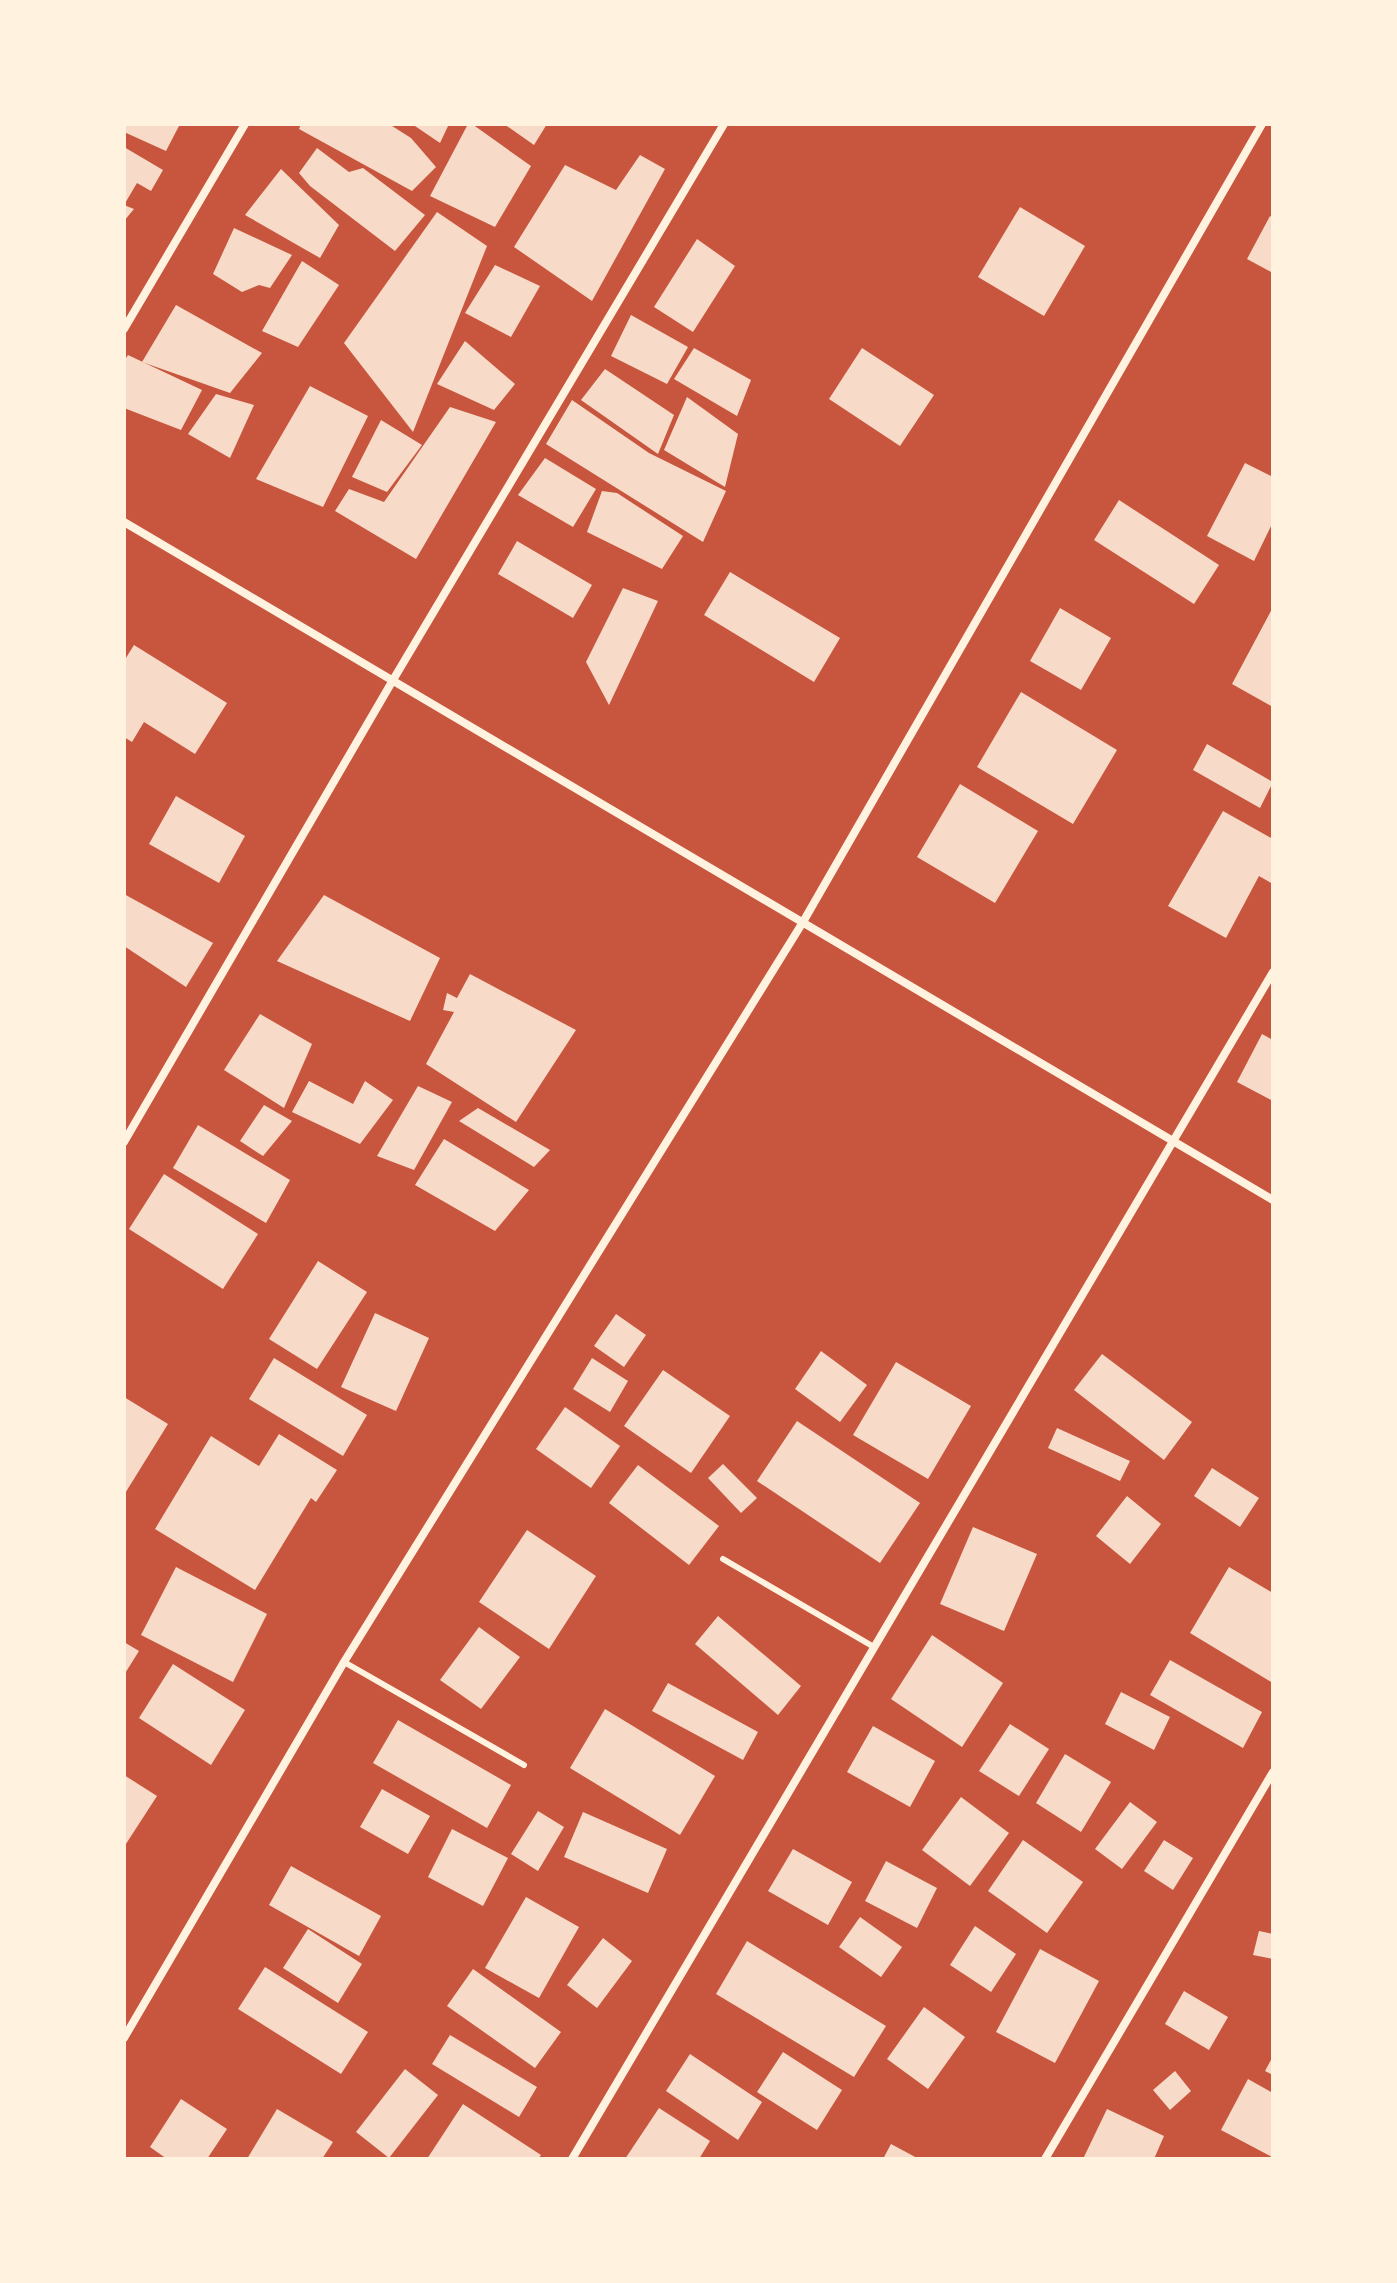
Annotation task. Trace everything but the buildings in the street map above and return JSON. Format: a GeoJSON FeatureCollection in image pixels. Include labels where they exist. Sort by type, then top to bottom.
{"type":"FeatureCollection","features":[{"type":"Feature","properties":{"kind":"street"},"geometry":{"type":"LineString","coordinates":[[124,329],[245,124]]}},
{"type":"Feature","properties":{"kind":"street"},"geometry":{"type":"LineString","coordinates":[[124,1142],[393,680],[724,124]]}},
{"type":"Feature","properties":{"kind":"street"},"geometry":{"type":"LineString","coordinates":[[124,2038],[344,1662],[803,922],[1262,124]]}},
{"type":"Feature","properties":{"kind":"street"},"geometry":{"type":"LineString","coordinates":[[124,522],[1273,1200]]}},
{"type":"Feature","properties":{"kind":"street"},"geometry":{"type":"LineString","coordinates":[[572,2159],[1273,972]]}},
{"type":"Feature","properties":{"kind":"street"},"geometry":{"type":"LineString","coordinates":[[1045,2159],[1273,1772]]}},
{"type":"Feature","properties":{"kind":"lane"},"geometry":{"type":"LineString","coordinates":[[723,1559],[874,1647]]}},
{"type":"Feature","properties":{"kind":"lane"},"geometry":{"type":"LineString","coordinates":[[344,1662],[524,1765]]}}]}
